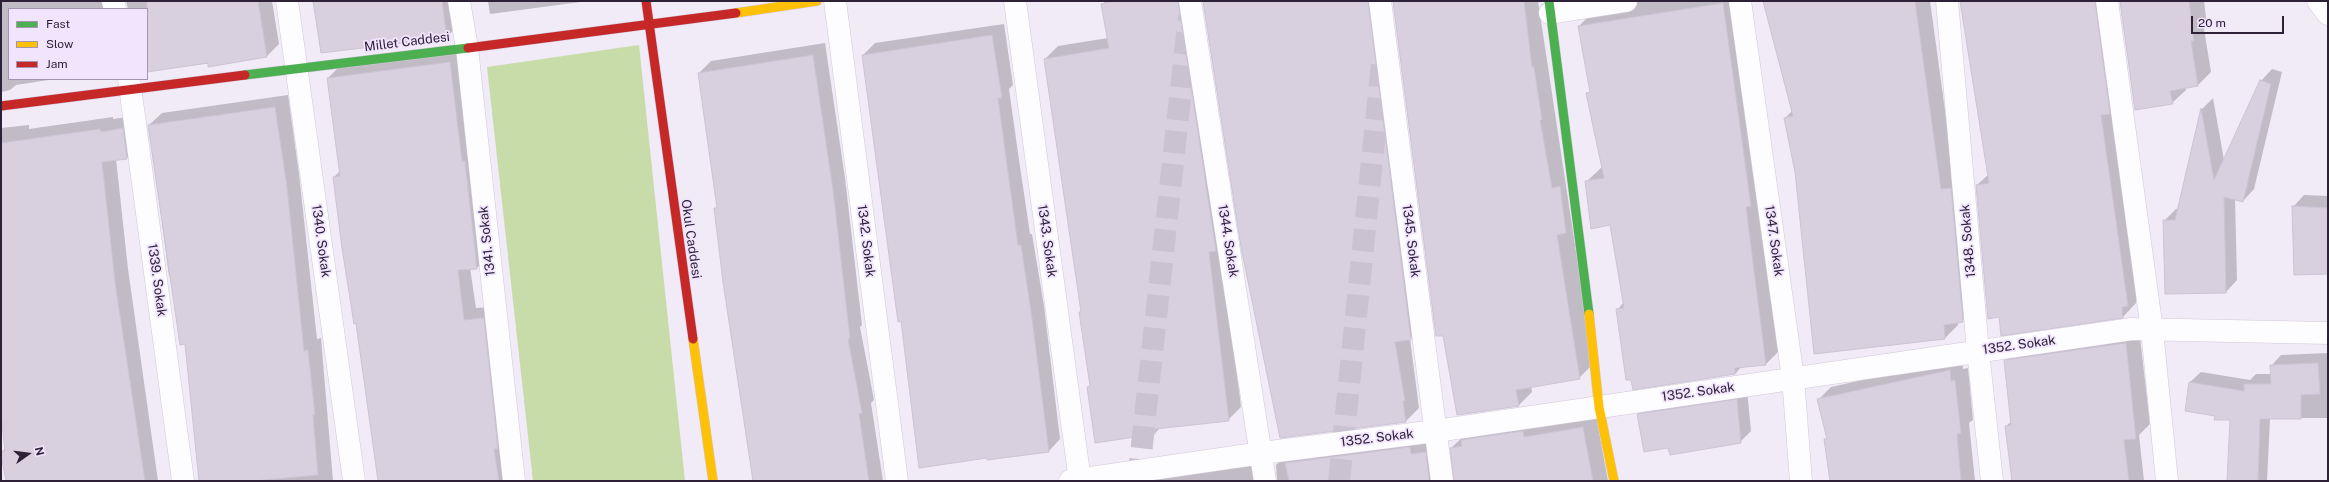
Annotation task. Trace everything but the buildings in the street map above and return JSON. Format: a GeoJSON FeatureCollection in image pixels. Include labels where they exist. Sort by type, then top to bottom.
{"type":"FeatureCollection","features":[{"type":"Feature","properties":{"kind":"street","name":"1340. Sokak"},"geometry":{"type":"LineString","coordinates":[[287,1],[298,69],[354,481]]}},
{"type":"Feature","properties":{"kind":"street","name":"1341. Sokak"},"geometry":{"type":"LineString","coordinates":[[459,1],[467,48],[514,481]]}},
{"type":"Feature","properties":{"kind":"street","name":"Okul Caddesi"},"geometry":{"type":"LineString","coordinates":[[646,1],[713,481]]}},
{"type":"Feature","properties":{"kind":"street","name":"Millet Caddesi"},"geometry":{"type":"LineString","coordinates":[[1,106],[130,84],[298,69],[649,25],[816,1]]}},
{"type":"Feature","properties":{"kind":"street","name":"1342. Sokak"},"geometry":{"type":"LineString","coordinates":[[835,1],[898,481]]}},
{"type":"Feature","properties":{"kind":"street","name":"1343. Sokak"},"geometry":{"type":"LineString","coordinates":[[1015,1],[1076,481]]}},
{"type":"Feature","properties":{"kind":"street","name":"1344. Sokak"},"geometry":{"type":"LineString","coordinates":[[1190,1],[1262,453],[1265,481]]}},
{"type":"Feature","properties":{"kind":"street","name":"1345. Sokak"},"geometry":{"type":"LineString","coordinates":[[1380,1],[1442,481]]}},
{"type":"Feature","properties":{"kind":"street"},"geometry":{"type":"LineString","coordinates":[[1614,481],[1599,407],[1591,327],[1550,7],[1626,1]]}},
{"type":"Feature","properties":{"kind":"street","name":"1347. Sokak"},"geometry":{"type":"LineString","coordinates":[[1740,1],[1793,378],[1801,481]]}},
{"type":"Feature","properties":{"kind":"street","name":"1348. Sokak"},"geometry":{"type":"LineString","coordinates":[[1947,1],[1978,351],[1992,481]]}},
{"type":"Feature","properties":{"kind":"street"},"geometry":{"type":"LineString","coordinates":[[2107,1],[2152,330],[2168,481]]}},
{"type":"Feature","properties":{"kind":"street"},"geometry":{"type":"LineString","coordinates":[[2318,1],[2328,14]]}},
{"type":"Feature","properties":{"kind":"street","name":"1339. Sokak"},"geometry":{"type":"LineString","coordinates":[[130,84],[183,481]]}},
{"type":"Feature","properties":{"kind":"street","name":"1352. Sokak"},"geometry":{"type":"LineString","coordinates":[[1076,481],[1262,453],[1436,431],[2132,328],[2152,330],[2328,333]]}},
{"type":"Feature","properties":{"kind":"green space"},"geometry":{"type":"Polygon","coordinates":[[[639,45],[685,481],[533,481],[487,67],[639,45]]]}},
{"type":"Feature","properties":{"kind":"tunnel"},"geometry":{"type":"LineString","coordinates":[[1138,481],[1189,16]]}},
{"type":"Feature","properties":{"kind":"tunnel"},"geometry":{"type":"LineString","coordinates":[[1339,481],[1383,54]]}},
{"type":"Feature","properties":{"kind":"traffic: fast"},"geometry":{"type":"LineString","coordinates":[[1549,1],[1589,314]]}},
{"type":"Feature","properties":{"kind":"traffic: fast"},"geometry":{"type":"LineString","coordinates":[[245,75],[468,48]]}},
{"type":"Feature","properties":{"kind":"traffic: slow"},"geometry":{"type":"LineString","coordinates":[[736,13],[817,1]]}},
{"type":"Feature","properties":{"kind":"traffic: slow"},"geometry":{"type":"LineString","coordinates":[[1589,314],[1599,407],[1614,481]]}},
{"type":"Feature","properties":{"kind":"traffic: slow"},"geometry":{"type":"LineString","coordinates":[[693,339],[713,481]]}},
{"type":"Feature","properties":{"kind":"traffic: jam"},"geometry":{"type":"LineString","coordinates":[[646,1],[693,339]]}},
{"type":"Feature","properties":{"kind":"traffic: jam"},"geometry":{"type":"LineString","coordinates":[[468,48],[736,13]]}},
{"type":"Feature","properties":{"kind":"traffic: jam"},"geometry":{"type":"LineString","coordinates":[[1,106],[245,75]]}}]}
